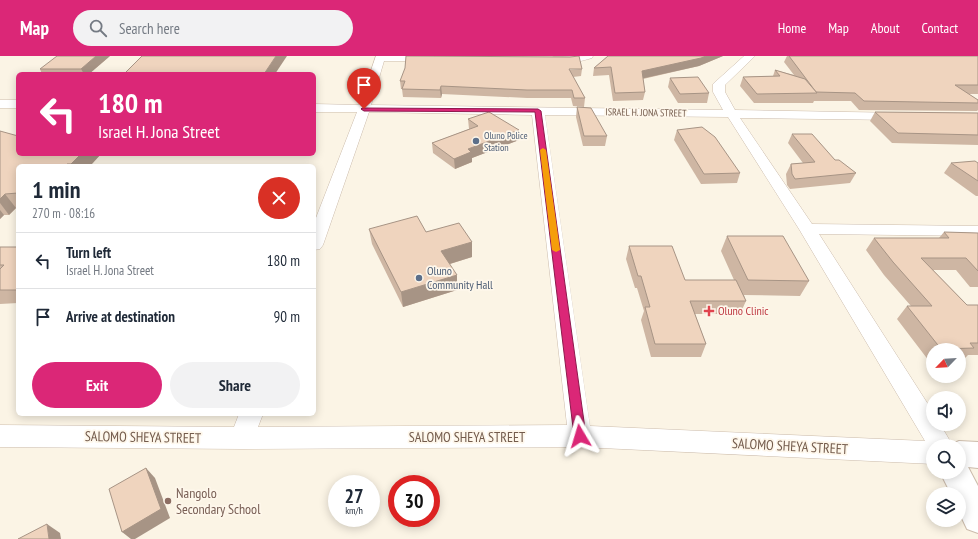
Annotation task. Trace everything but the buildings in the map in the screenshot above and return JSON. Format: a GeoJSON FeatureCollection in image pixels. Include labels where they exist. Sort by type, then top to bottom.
{"type":"FeatureCollection","features":[{"type":"Feature","properties":{"kind":"street"},"geometry":{"type":"LineString","coordinates":[[545,60],[569,60],[588,56]]}},
{"type":"Feature","properties":{"kind":"street"},"geometry":{"type":"LineString","coordinates":[[750,56],[719,84],[719,92],[731,113],[807,229],[937,439]]}},
{"type":"Feature","properties":{"kind":"street"},"geometry":{"type":"LineString","coordinates":[[316,240],[364,109],[380,57],[443,58]]}},
{"type":"Feature","properties":{"kind":"street"},"geometry":{"type":"LineString","coordinates":[[0,104],[16,104]]}},
{"type":"Feature","properties":{"kind":"street","name":"ISRAEL H. JONA STREET"},"geometry":{"type":"LineString","coordinates":[[316,108],[914,116]]}},
{"type":"Feature","properties":{"kind":"street"},"geometry":{"type":"LineString","coordinates":[[538,111],[580,436]]}},
{"type":"Feature","properties":{"kind":"street"},"geometry":{"type":"LineString","coordinates":[[807,229],[978,231]]}},
{"type":"Feature","properties":{"kind":"street"},"geometry":{"type":"LineString","coordinates":[[242,438],[250,416]]}},
{"type":"Feature","properties":{"kind":"street","name":"SALOMO SHEYA STREET"},"geometry":{"type":"LineString","coordinates":[[0,436],[242,438],[580,436],[926,453]]}},
{"type":"Feature","properties":{"kind":"street"},"geometry":{"type":"LineString","coordinates":[[966,454],[978,455]]}},
{"type":"Feature","properties":{"kind":"street"},"geometry":{"type":"LineString","coordinates":[[958,479],[978,518]]}},
{"type":"Feature","properties":{"kind":"slow traffic"},"geometry":{"type":"LineString","coordinates":[[543,150],[556,250]]}},
{"type":"Feature","properties":{"kind":"place","name":"Oluno Police Station"},"geometry":{"type":"Point","coordinates":[476,141]}},
{"type":"Feature","properties":{"kind":"place","name":"Oluno Community Hall"},"geometry":{"type":"Point","coordinates":[419,278]}},
{"type":"Feature","properties":{"kind":"place","name":"Oluno Clinic"},"geometry":{"type":"Point","coordinates":[709,311]}},
{"type":"Feature","properties":{"kind":"place","name":"Nangolo Secondary School"},"geometry":{"type":"Point","coordinates":[168,501]}},
{"type":"Feature","properties":{"kind":"route"},"geometry":{"type":"LineString","coordinates":[[364,109],[538,111],[580,436]]}}]}
